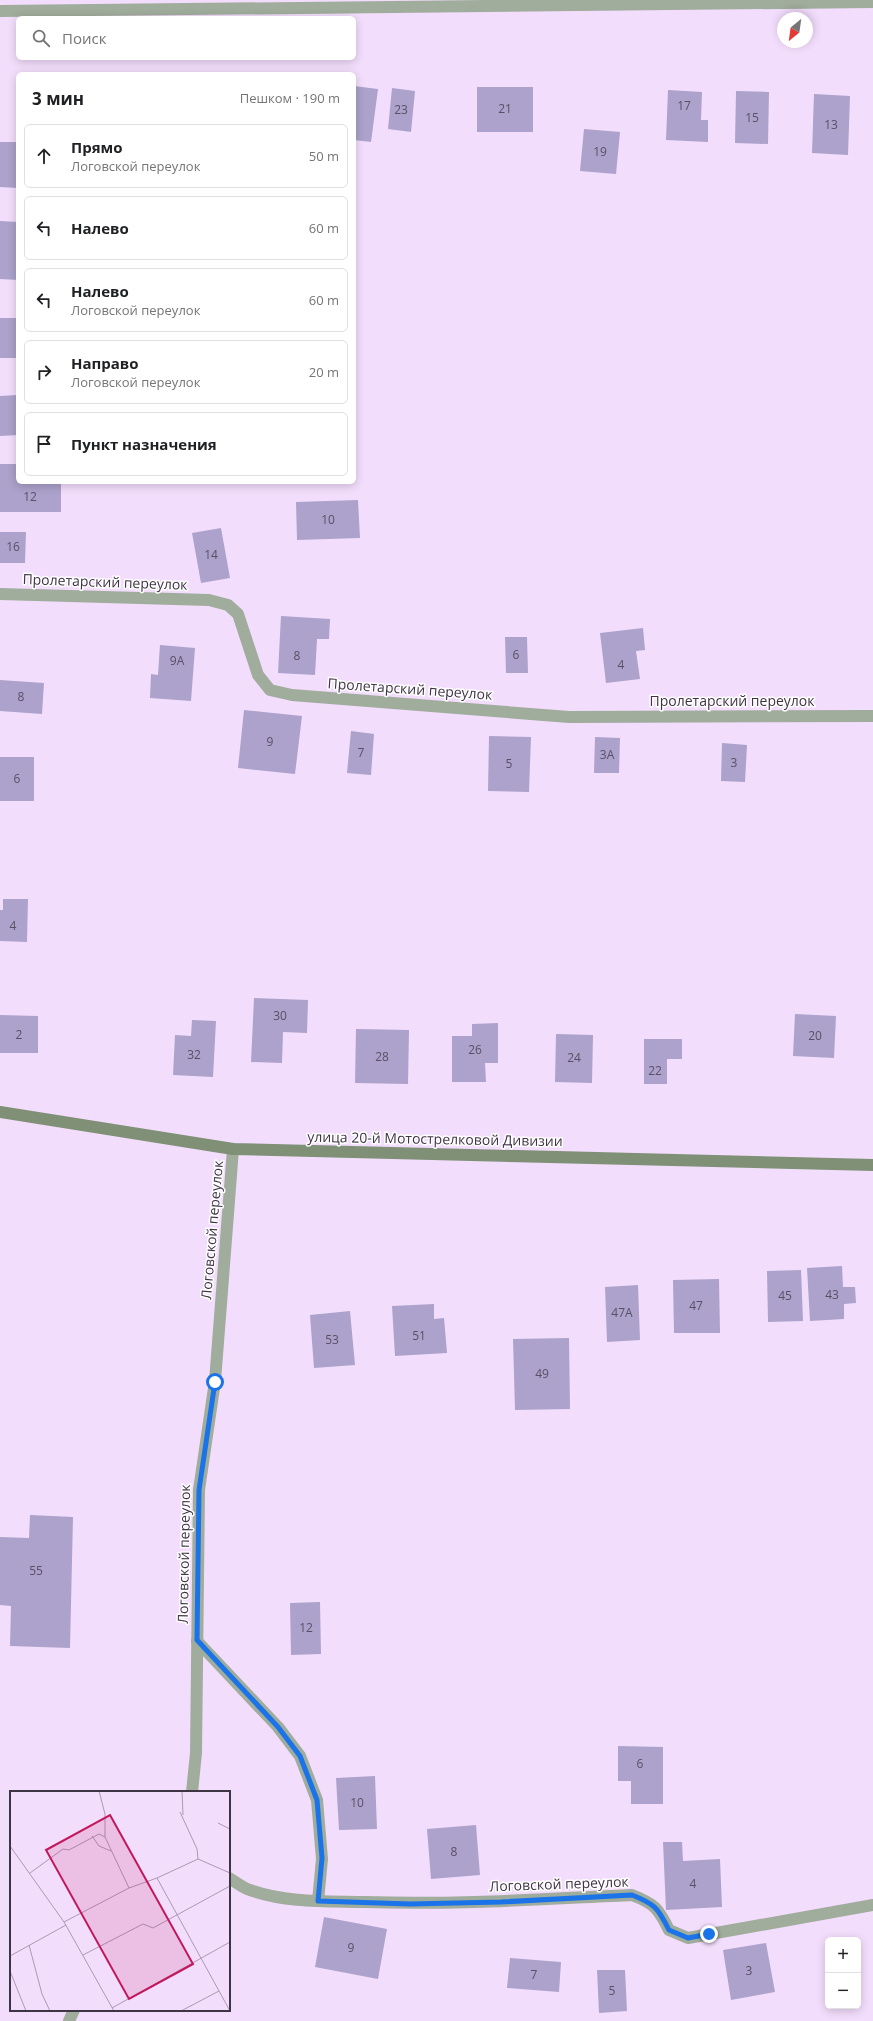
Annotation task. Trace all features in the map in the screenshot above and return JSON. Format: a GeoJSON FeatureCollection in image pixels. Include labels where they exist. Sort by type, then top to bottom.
{"type":"FeatureCollection","features":[{"type":"Feature","properties":{"kind":"main road","name":"улица 20-й Мотострелковой Дивизии"},"geometry":{"type":"LineString","coordinates":[[0,1112],[233,1149],[873,1165]]}},
{"type":"Feature","properties":{"kind":"street"},"geometry":{"type":"LineString","coordinates":[[0,11],[873,2]]}},
{"type":"Feature","properties":{"kind":"street","name":"Пролетарский переулок"},"geometry":{"type":"LineString","coordinates":[[0,594],[210,600],[228,605],[238,614],[258,675],[270,690],[292,695],[569,717],[873,716]]}},
{"type":"Feature","properties":{"kind":"street","name":"Логовской переулок"},"geometry":{"type":"LineString","coordinates":[[192,1791],[196,1752],[199,1490],[215,1382],[233,1149]]}},
{"type":"Feature","properties":{"kind":"street"},"geometry":{"type":"LineString","coordinates":[[197,1640],[278,1727],[300,1756],[317,1800],[322,1858],[318,1901]]}},
{"type":"Feature","properties":{"kind":"street","name":"Логовской переулок"},"geometry":{"type":"LineString","coordinates":[[230,1879],[249,1890],[280,1898],[318,1901],[410,1904],[501,1902],[632,1895],[651,1903],[663,1918],[669,1930],[688,1938],[873,1905]]}},
{"type":"Feature","properties":{"kind":"street"},"geometry":{"type":"LineString","coordinates":[[69,2021],[74,2011]]}},
{"type":"Feature","properties":{"kind":"building"},"geometry":{"type":"Polygon","coordinates":[[[356,86],[378,89],[371,142],[356,140],[356,86]]]}},
{"type":"Feature","properties":{"kind":"building"},"geometry":{"type":"Polygon","coordinates":[[[477,87],[533,87],[533,132],[477,132],[477,87]]]}},
{"type":"Feature","properties":{"kind":"building"},"geometry":{"type":"Polygon","coordinates":[[[392,88],[415,91],[411,132],[388,129],[392,88]]]}},
{"type":"Feature","properties":{"kind":"building"},"geometry":{"type":"Polygon","coordinates":[[[668,90],[702,92],[701,120],[708,120],[708,142],[666,140],[668,90]]]}},
{"type":"Feature","properties":{"kind":"building"},"geometry":{"type":"Polygon","coordinates":[[[736,91],[769,92],[768,144],[735,143],[736,91]]]}},
{"type":"Feature","properties":{"kind":"building"},"geometry":{"type":"Polygon","coordinates":[[[814,94],[850,96],[848,155],[812,153],[814,94]]]}},
{"type":"Feature","properties":{"kind":"building"},"geometry":{"type":"Polygon","coordinates":[[[584,129],[620,132],[616,174],[580,171],[584,129]]]}},
{"type":"Feature","properties":{"kind":"building"},"geometry":{"type":"Polygon","coordinates":[[[0,142],[16,142],[16,188],[0,187],[0,142]]]}},
{"type":"Feature","properties":{"kind":"building"},"geometry":{"type":"Polygon","coordinates":[[[0,221],[16,222],[16,280],[0,279],[0,221]]]}},
{"type":"Feature","properties":{"kind":"building"},"geometry":{"type":"Polygon","coordinates":[[[0,318],[16,318],[16,358],[0,358],[0,318]]]}},
{"type":"Feature","properties":{"kind":"building"},"geometry":{"type":"Polygon","coordinates":[[[16,395],[16,435],[0,436],[0,396],[16,395]]]}},
{"type":"Feature","properties":{"kind":"building"},"geometry":{"type":"Polygon","coordinates":[[[0,464],[16,464],[16,484],[61,484],[61,512],[0,512],[0,464]]]}},
{"type":"Feature","properties":{"kind":"building"},"geometry":{"type":"Polygon","coordinates":[[[358,500],[360,538],[297,540],[296,502],[358,500]]]}},
{"type":"Feature","properties":{"kind":"building"},"geometry":{"type":"Polygon","coordinates":[[[221,528],[230,578],[201,583],[192,533],[221,528]]]}},
{"type":"Feature","properties":{"kind":"building"},"geometry":{"type":"Polygon","coordinates":[[[0,532],[26,532],[25,563],[0,563],[0,532]]]}},
{"type":"Feature","properties":{"kind":"building"},"geometry":{"type":"Polygon","coordinates":[[[281,616],[330,619],[329,639],[317,639],[315,675],[278,673],[281,616]]]}},
{"type":"Feature","properties":{"kind":"building"},"geometry":{"type":"Polygon","coordinates":[[[643,628],[645,650],[636,651],[640,679],[606,683],[600,633],[643,628]]]}},
{"type":"Feature","properties":{"kind":"building"},"geometry":{"type":"Polygon","coordinates":[[[505,637],[527,637],[528,673],[506,673],[505,637]]]}},
{"type":"Feature","properties":{"kind":"building"},"geometry":{"type":"Polygon","coordinates":[[[160,645],[195,648],[191,701],[150,698],[151,674],[158,675],[160,645]]]}},
{"type":"Feature","properties":{"kind":"building"},"geometry":{"type":"Polygon","coordinates":[[[0,680],[44,683],[42,714],[0,711],[0,680]]]}},
{"type":"Feature","properties":{"kind":"building"},"geometry":{"type":"Polygon","coordinates":[[[244,710],[302,716],[295,774],[238,768],[244,710]]]}},
{"type":"Feature","properties":{"kind":"building"},"geometry":{"type":"Polygon","coordinates":[[[351,731],[374,734],[371,775],[347,773],[351,731]]]}},
{"type":"Feature","properties":{"kind":"building"},"geometry":{"type":"Polygon","coordinates":[[[489,736],[531,737],[529,792],[488,791],[489,736]]]}},
{"type":"Feature","properties":{"kind":"building"},"geometry":{"type":"Polygon","coordinates":[[[595,737],[620,738],[619,773],[594,773],[595,737]]]}},
{"type":"Feature","properties":{"kind":"building"},"geometry":{"type":"Polygon","coordinates":[[[722,743],[747,745],[745,782],[721,781],[722,743]]]}},
{"type":"Feature","properties":{"kind":"building"},"geometry":{"type":"Polygon","coordinates":[[[0,757],[34,757],[34,801],[0,801],[0,757]]]}},
{"type":"Feature","properties":{"kind":"building"},"geometry":{"type":"Polygon","coordinates":[[[3,899],[28,899],[27,942],[0,941],[0,910],[3,910],[3,899]]]}},
{"type":"Feature","properties":{"kind":"building"},"geometry":{"type":"Polygon","coordinates":[[[254,998],[308,1000],[307,1033],[283,1032],[282,1063],[251,1062],[254,998]]]}},
{"type":"Feature","properties":{"kind":"building"},"geometry":{"type":"Polygon","coordinates":[[[795,1014],[836,1016],[834,1058],[793,1056],[795,1014]]]}},
{"type":"Feature","properties":{"kind":"building"},"geometry":{"type":"Polygon","coordinates":[[[0,1015],[38,1016],[38,1053],[0,1053],[0,1015]]]}},
{"type":"Feature","properties":{"kind":"building"},"geometry":{"type":"Polygon","coordinates":[[[192,1020],[216,1021],[213,1077],[173,1075],[175,1035],[191,1036],[192,1020]]]}},
{"type":"Feature","properties":{"kind":"building"},"geometry":{"type":"Polygon","coordinates":[[[498,1023],[498,1063],[485,1063],[486,1082],[452,1082],[452,1036],[472,1036],[472,1024],[498,1023]]]}},
{"type":"Feature","properties":{"kind":"building"},"geometry":{"type":"Polygon","coordinates":[[[356,1029],[409,1030],[408,1084],[355,1083],[356,1029]]]}},
{"type":"Feature","properties":{"kind":"building"},"geometry":{"type":"Polygon","coordinates":[[[556,1034],[593,1035],[592,1083],[555,1082],[556,1034]]]}},
{"type":"Feature","properties":{"kind":"building"},"geometry":{"type":"Polygon","coordinates":[[[644,1039],[682,1039],[682,1059],[667,1059],[667,1084],[644,1084],[644,1039]]]}},
{"type":"Feature","properties":{"kind":"building"},"geometry":{"type":"Polygon","coordinates":[[[842,1266],[843,1287],[855,1287],[856,1303],[844,1304],[844,1319],[810,1321],[807,1268],[842,1266]]]}},
{"type":"Feature","properties":{"kind":"building"},"geometry":{"type":"Polygon","coordinates":[[[801,1270],[803,1321],[768,1322],[767,1271],[801,1270]]]}},
{"type":"Feature","properties":{"kind":"building"},"geometry":{"type":"Polygon","coordinates":[[[719,1279],[720,1333],[674,1333],[673,1280],[719,1279]]]}},
{"type":"Feature","properties":{"kind":"building"},"geometry":{"type":"Polygon","coordinates":[[[638,1285],[640,1340],[607,1342],[605,1287],[638,1285]]]}},
{"type":"Feature","properties":{"kind":"building"},"geometry":{"type":"Polygon","coordinates":[[[434,1304],[434,1319],[444,1318],[447,1353],[395,1356],[392,1306],[434,1304]]]}},
{"type":"Feature","properties":{"kind":"building"},"geometry":{"type":"Polygon","coordinates":[[[350,1311],[355,1365],[314,1368],[310,1315],[350,1311]]]}},
{"type":"Feature","properties":{"kind":"building"},"geometry":{"type":"Polygon","coordinates":[[[569,1338],[570,1409],[515,1410],[513,1339],[569,1338]]]}},
{"type":"Feature","properties":{"kind":"building"},"geometry":{"type":"Polygon","coordinates":[[[30,1515],[73,1517],[70,1648],[10,1646],[11,1606],[0,1605],[0,1537],[29,1538],[30,1515]]]}},
{"type":"Feature","properties":{"kind":"building"},"geometry":{"type":"Polygon","coordinates":[[[320,1602],[321,1654],[291,1655],[290,1603],[320,1602]]]}},
{"type":"Feature","properties":{"kind":"building"},"geometry":{"type":"Polygon","coordinates":[[[618,1746],[663,1747],[663,1804],[631,1804],[631,1781],[618,1781],[618,1746]]]}},
{"type":"Feature","properties":{"kind":"building"},"geometry":{"type":"Polygon","coordinates":[[[375,1776],[377,1829],[339,1830],[336,1778],[375,1776]]]}},
{"type":"Feature","properties":{"kind":"building"},"geometry":{"type":"Polygon","coordinates":[[[476,1825],[480,1875],[431,1879],[427,1829],[476,1825]]]}},
{"type":"Feature","properties":{"kind":"building"},"geometry":{"type":"Polygon","coordinates":[[[663,1842],[682,1842],[683,1861],[720,1859],[722,1907],[666,1910],[663,1842]]]}},
{"type":"Feature","properties":{"kind":"building"},"geometry":{"type":"Polygon","coordinates":[[[324,1917],[387,1929],[378,1979],[315,1967],[324,1917]]]}},
{"type":"Feature","properties":{"kind":"building"},"geometry":{"type":"Polygon","coordinates":[[[766,1943],[775,1992],[731,2000],[723,1950],[766,1943]]]}},
{"type":"Feature","properties":{"kind":"building"},"geometry":{"type":"Polygon","coordinates":[[[510,1958],[561,1962],[559,1992],[507,1988],[510,1958]]]}},
{"type":"Feature","properties":{"kind":"building"},"geometry":{"type":"Polygon","coordinates":[[[597,1970],[625,1970],[627,2011],[599,2013],[597,1970]]]}},
{"type":"Feature","properties":{"kind":"route"},"geometry":{"type":"LineString","coordinates":[[215,1382],[199,1490],[197,1640],[278,1727],[300,1756],[317,1800],[322,1858],[318,1901],[410,1904],[501,1902],[632,1895],[651,1903],[663,1918],[669,1930],[688,1938],[709,1934]]}}]}
